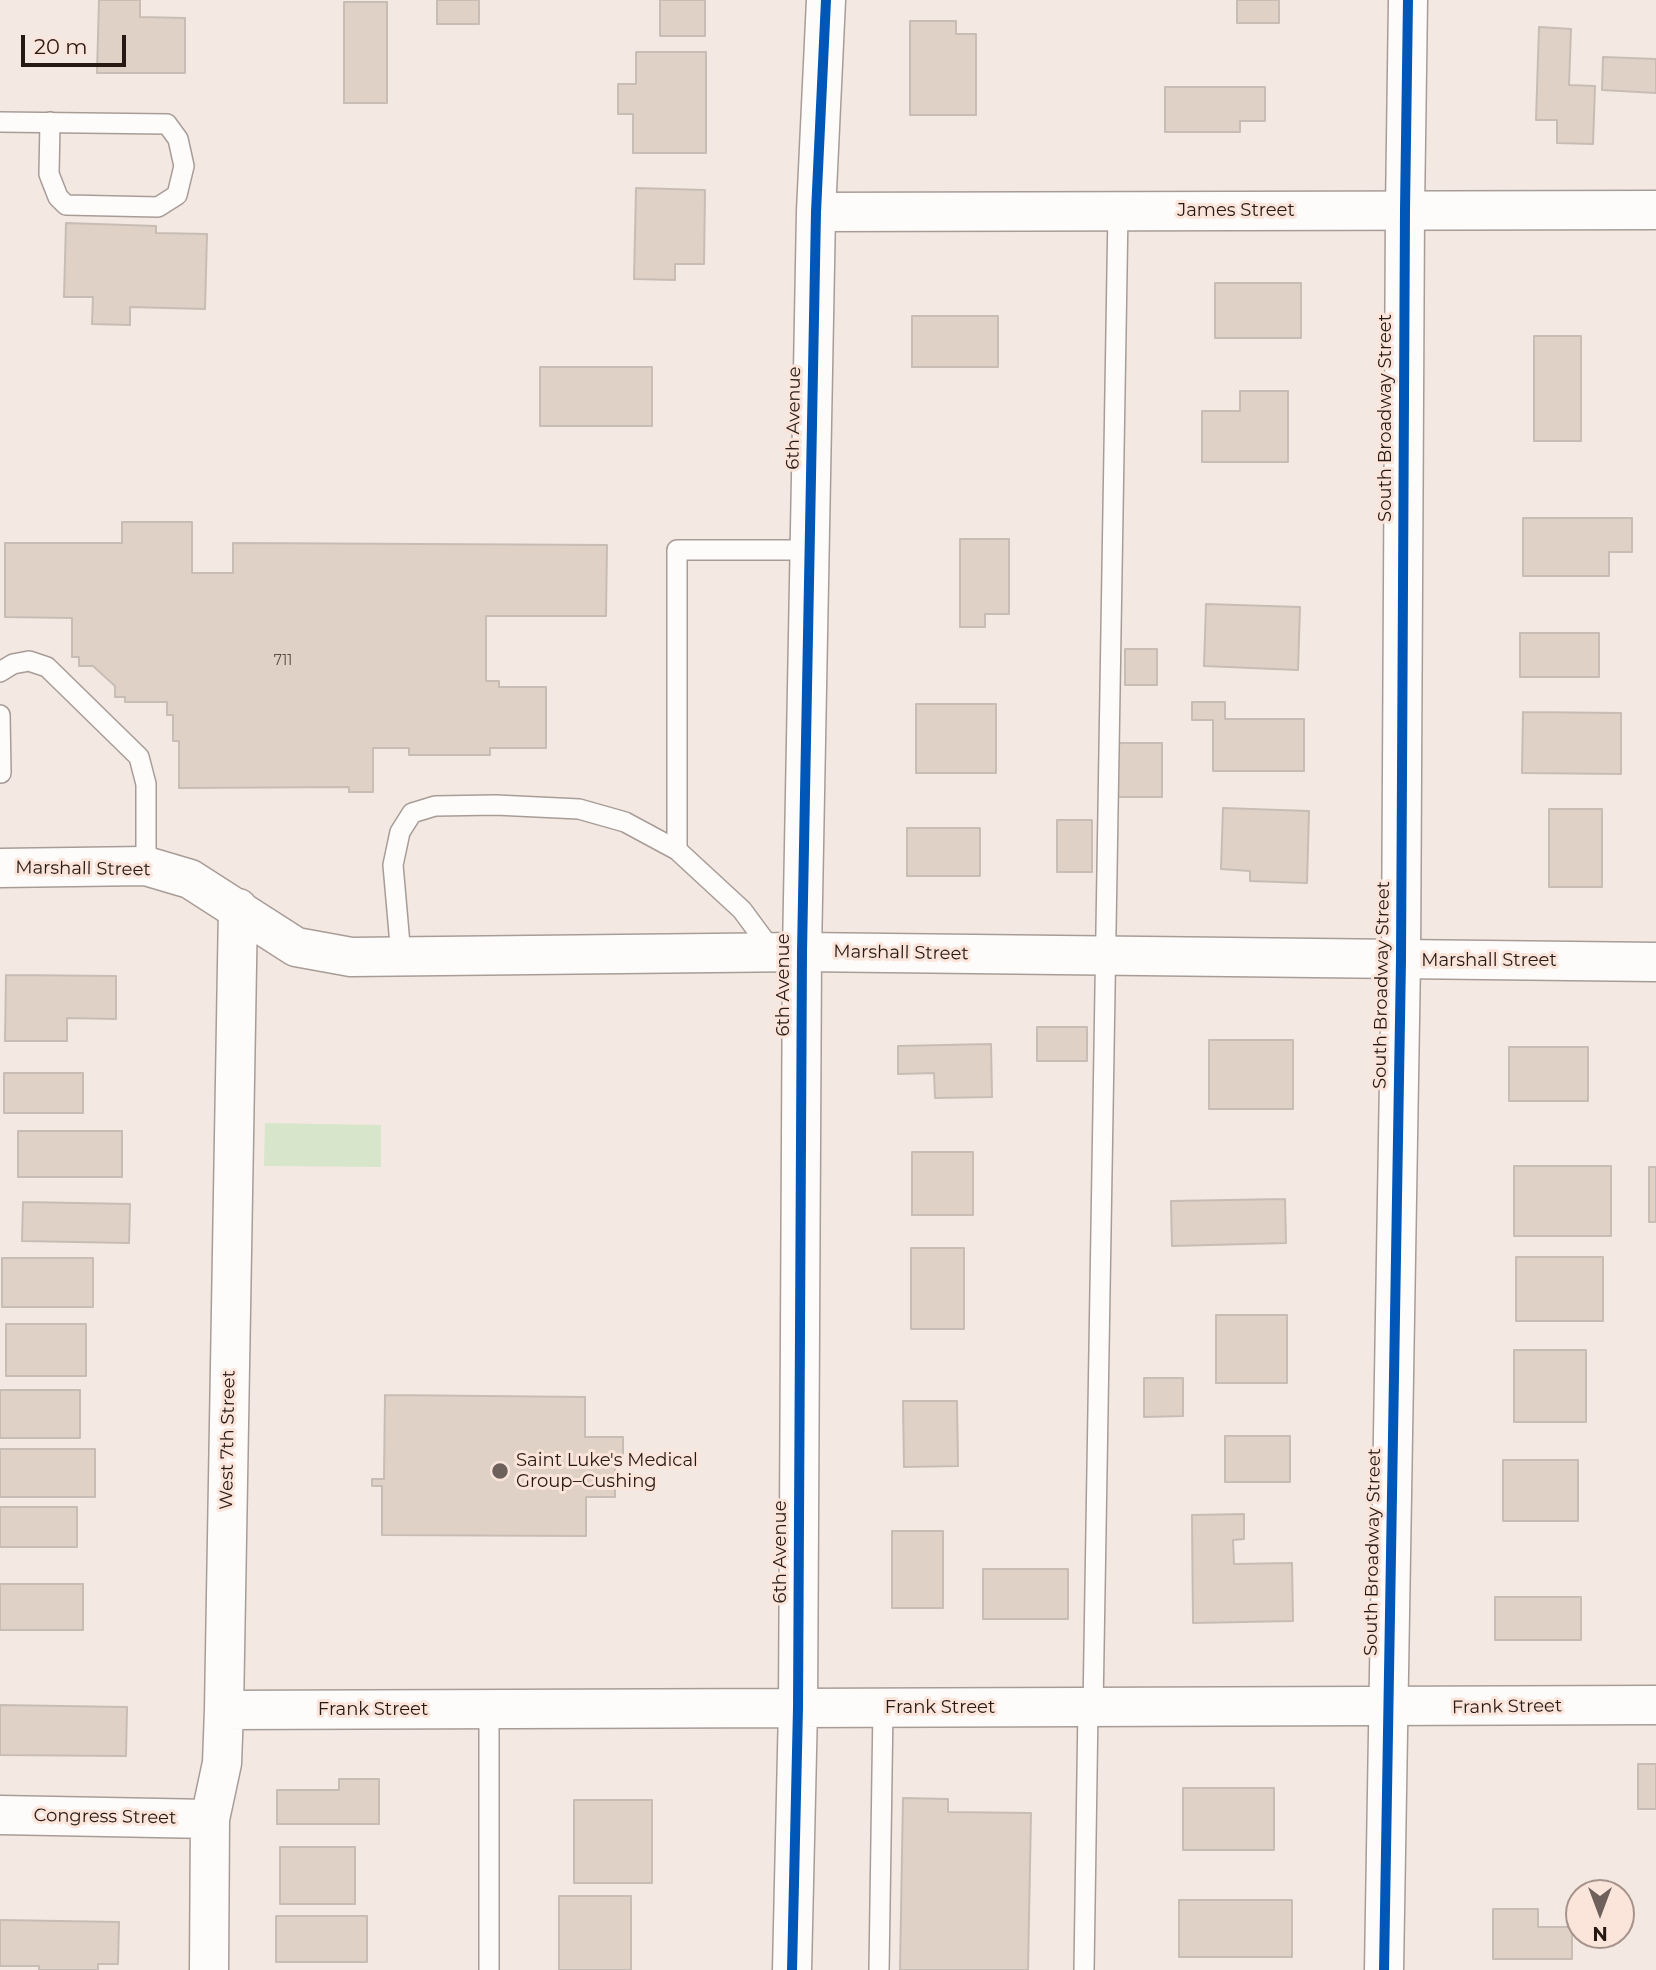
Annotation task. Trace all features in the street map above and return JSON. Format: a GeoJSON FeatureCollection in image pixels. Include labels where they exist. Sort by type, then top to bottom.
{"type":"FeatureCollection","features":[{"type":"Feature","properties":{"kind":"street","name":"6th Avenue"},"geometry":{"type":"LineString","coordinates":[[792,1970],[798,1709],[788,952],[809,550],[816,212],[826,0]]}},
{"type":"Feature","properties":{"kind":"street","name":"South Broadway Street"},"geometry":{"type":"LineString","coordinates":[[1384,1970],[1401,960],[1408,0]]}},
{"type":"Feature","properties":{"kind":"street","name":"James Street"},"geometry":{"type":"LineString","coordinates":[[816,212],[1656,210]]}},
{"type":"Feature","properties":{"kind":"street","name":"Marshall Street"},"geometry":{"type":"LineString","coordinates":[[0,868],[146,866],[190,879],[296,947],[351,957],[788,952],[1656,962]]}},
{"type":"Feature","properties":{"kind":"street","name":"West 7th Street"},"geometry":{"type":"LineString","coordinates":[[209,1970],[210,1819],[222,1763],[224,1710],[238,908]]}},
{"type":"Feature","properties":{"kind":"street","name":"Frank Street"},"geometry":{"type":"LineString","coordinates":[[224,1710],[1656,1705]]}},
{"type":"Feature","properties":{"kind":"street","name":"Congress Street"},"geometry":{"type":"LineString","coordinates":[[0,1815],[210,1819]]}},
{"type":"Feature","properties":{"kind":"lane"},"geometry":{"type":"LineString","coordinates":[[0,122],[50,122],[167,124],[178,139],[184,166],[177,195],[158,207],[66,205],[58,197],[49,174],[50,122]]}},
{"type":"Feature","properties":{"kind":"lane"},"geometry":{"type":"LineString","coordinates":[[1084,1970],[1106,956],[1118,211]]}},
{"type":"Feature","properties":{"kind":"lane"},"geometry":{"type":"LineString","coordinates":[[677,850],[677,550],[809,550]]}},
{"type":"Feature","properties":{"kind":"lane"},"geometry":{"type":"LineString","coordinates":[[0,672],[13,664],[29,661],[47,667],[139,757],[146,784],[146,866]]}},
{"type":"Feature","properties":{"kind":"lane"},"geometry":{"type":"LineString","coordinates":[[0,715],[1,773]]}},
{"type":"Feature","properties":{"kind":"lane"},"geometry":{"type":"LineString","coordinates":[[401,956],[393,865],[400,831],[412,813],[435,806],[496,805],[579,809],[625,822],[677,850],[788,952]]}},
{"type":"Feature","properties":{"kind":"lane"},"geometry":{"type":"LineString","coordinates":[[879,1970],[883,1709]]}},
{"type":"Feature","properties":{"kind":"lane"},"geometry":{"type":"LineString","coordinates":[[489,1710],[489,1970]]}},
{"type":"Feature","properties":{"kind":"green space"},"geometry":{"type":"Polygon","coordinates":[[[265,1123],[381,1125],[381,1167],[264,1166],[265,1123]]]}},
{"type":"Feature","properties":{"kind":"building"},"geometry":{"type":"Polygon","coordinates":[[[99,0],[140,0],[140,17],[185,18],[185,73],[97,73],[99,0]]]}},
{"type":"Feature","properties":{"kind":"building"},"geometry":{"type":"Polygon","coordinates":[[[437,0],[479,0],[479,24],[437,24],[437,0]]]}},
{"type":"Feature","properties":{"kind":"building"},"geometry":{"type":"Polygon","coordinates":[[[660,0],[705,0],[705,36],[660,36],[660,0]]]}},
{"type":"Feature","properties":{"kind":"building"},"geometry":{"type":"Polygon","coordinates":[[[1237,0],[1279,0],[1279,23],[1237,23],[1237,0]]]}},
{"type":"Feature","properties":{"kind":"building"},"geometry":{"type":"Polygon","coordinates":[[[344,2],[387,2],[387,103],[344,103],[344,2]]]}},
{"type":"Feature","properties":{"kind":"building"},"geometry":{"type":"Polygon","coordinates":[[[910,21],[956,21],[956,34],[976,34],[976,115],[910,115],[910,21]]]}},
{"type":"Feature","properties":{"kind":"building"},"geometry":{"type":"Polygon","coordinates":[[[1539,27],[1571,29],[1569,85],[1595,86],[1593,144],[1557,143],[1557,120],[1536,120],[1539,27]]]}},
{"type":"Feature","properties":{"kind":"building"},"geometry":{"type":"Polygon","coordinates":[[[636,52],[706,52],[706,153],[633,153],[633,114],[618,114],[618,84],[636,84],[636,52]]]}},
{"type":"Feature","properties":{"kind":"building"},"geometry":{"type":"Polygon","coordinates":[[[1603,57],[1656,59],[1656,93],[1602,90],[1603,57]]]}},
{"type":"Feature","properties":{"kind":"building"},"geometry":{"type":"Polygon","coordinates":[[[1165,87],[1265,87],[1265,121],[1240,121],[1240,132],[1165,132],[1165,87]]]}},
{"type":"Feature","properties":{"kind":"building"},"geometry":{"type":"Polygon","coordinates":[[[636,188],[705,190],[704,264],[675,264],[675,280],[634,279],[636,188]]]}},
{"type":"Feature","properties":{"kind":"building"},"geometry":{"type":"Polygon","coordinates":[[[66,223],[156,226],[156,233],[207,234],[205,309],[130,307],[130,325],[92,324],[93,297],[64,297],[66,223]]]}},
{"type":"Feature","properties":{"kind":"building"},"geometry":{"type":"Polygon","coordinates":[[[1215,283],[1301,283],[1301,338],[1215,338],[1215,283]]]}},
{"type":"Feature","properties":{"kind":"building"},"geometry":{"type":"Polygon","coordinates":[[[912,316],[998,316],[998,367],[912,367],[912,316]]]}},
{"type":"Feature","properties":{"kind":"building"},"geometry":{"type":"Polygon","coordinates":[[[1534,336],[1581,336],[1581,441],[1534,441],[1534,336]]]}},
{"type":"Feature","properties":{"kind":"building"},"geometry":{"type":"Polygon","coordinates":[[[540,367],[652,367],[652,426],[540,426],[540,367]]]}},
{"type":"Feature","properties":{"kind":"building"},"geometry":{"type":"Polygon","coordinates":[[[1240,391],[1288,391],[1288,462],[1202,462],[1202,411],[1240,411],[1240,391]]]}},
{"type":"Feature","properties":{"kind":"building"},"geometry":{"type":"Polygon","coordinates":[[[1523,518],[1632,518],[1632,552],[1609,552],[1609,576],[1523,576],[1523,518]]]}},
{"type":"Feature","properties":{"kind":"building"},"geometry":{"type":"Polygon","coordinates":[[[122,522],[192,522],[192,573],[233,573],[233,543],[607,545],[606,616],[486,616],[486,681],[499,681],[499,687],[546,687],[546,748],[490,748],[490,755],[409,755],[409,748],[373,748],[373,792],[349,792],[349,787],[179,788],[179,741],[173,741],[173,715],[167,715],[167,702],[125,702],[125,697],[115,697],[115,686],[93,666],[79,666],[79,657],[72,657],[72,618],[5,617],[5,543],[122,543],[122,522]]]}},
{"type":"Feature","properties":{"kind":"building"},"geometry":{"type":"Polygon","coordinates":[[[960,539],[1009,539],[1009,614],[985,614],[985,627],[960,627],[960,539]]]}},
{"type":"Feature","properties":{"kind":"building"},"geometry":{"type":"Polygon","coordinates":[[[1206,604],[1300,607],[1298,670],[1204,666],[1206,604]]]}},
{"type":"Feature","properties":{"kind":"building"},"geometry":{"type":"Polygon","coordinates":[[[1520,633],[1599,633],[1599,677],[1520,677],[1520,633]]]}},
{"type":"Feature","properties":{"kind":"building"},"geometry":{"type":"Polygon","coordinates":[[[1125,649],[1157,649],[1157,685],[1125,685],[1125,649]]]}},
{"type":"Feature","properties":{"kind":"building"},"geometry":{"type":"Polygon","coordinates":[[[1192,702],[1225,702],[1225,719],[1304,719],[1304,771],[1213,771],[1213,720],[1192,720],[1192,702]]]}},
{"type":"Feature","properties":{"kind":"building"},"geometry":{"type":"Polygon","coordinates":[[[916,704],[996,704],[996,773],[916,773],[916,704]]]}},
{"type":"Feature","properties":{"kind":"building"},"geometry":{"type":"Polygon","coordinates":[[[1523,712],[1621,713],[1621,774],[1522,773],[1523,712]]]}},
{"type":"Feature","properties":{"kind":"building"},"geometry":{"type":"Polygon","coordinates":[[[1118,743],[1162,743],[1162,797],[1118,797],[1118,743]]]}},
{"type":"Feature","properties":{"kind":"building"},"geometry":{"type":"Polygon","coordinates":[[[1223,808],[1309,811],[1307,883],[1250,881],[1250,871],[1221,869],[1223,808]]]}},
{"type":"Feature","properties":{"kind":"building"},"geometry":{"type":"Polygon","coordinates":[[[1549,809],[1602,809],[1602,887],[1549,887],[1549,809]]]}},
{"type":"Feature","properties":{"kind":"building"},"geometry":{"type":"Polygon","coordinates":[[[1057,820],[1092,820],[1092,872],[1057,872],[1057,820]]]}},
{"type":"Feature","properties":{"kind":"building"},"geometry":{"type":"Polygon","coordinates":[[[907,828],[980,828],[980,876],[907,876],[907,828]]]}},
{"type":"Feature","properties":{"kind":"building"},"geometry":{"type":"Polygon","coordinates":[[[6,975],[116,976],[116,1019],[67,1018],[67,1041],[5,1041],[6,975]]]}},
{"type":"Feature","properties":{"kind":"building"},"geometry":{"type":"Polygon","coordinates":[[[1037,1027],[1087,1027],[1087,1061],[1037,1061],[1037,1027]]]}},
{"type":"Feature","properties":{"kind":"building"},"geometry":{"type":"Polygon","coordinates":[[[1209,1040],[1293,1040],[1293,1109],[1209,1109],[1209,1040]]]}},
{"type":"Feature","properties":{"kind":"building"},"geometry":{"type":"Polygon","coordinates":[[[991,1044],[992,1097],[935,1098],[934,1073],[898,1074],[898,1046],[991,1044]]]}},
{"type":"Feature","properties":{"kind":"building"},"geometry":{"type":"Polygon","coordinates":[[[1509,1047],[1588,1047],[1588,1101],[1509,1101],[1509,1047]]]}},
{"type":"Feature","properties":{"kind":"building"},"geometry":{"type":"Polygon","coordinates":[[[4,1073],[83,1073],[83,1113],[4,1113],[4,1073]]]}},
{"type":"Feature","properties":{"kind":"building"},"geometry":{"type":"Polygon","coordinates":[[[18,1131],[122,1131],[122,1177],[18,1177],[18,1131]]]}},
{"type":"Feature","properties":{"kind":"building"},"geometry":{"type":"Polygon","coordinates":[[[912,1152],[973,1152],[973,1215],[912,1215],[912,1152]]]}},
{"type":"Feature","properties":{"kind":"building"},"geometry":{"type":"Polygon","coordinates":[[[1514,1166],[1611,1166],[1611,1236],[1514,1236],[1514,1166]]]}},
{"type":"Feature","properties":{"kind":"building"},"geometry":{"type":"Polygon","coordinates":[[[1649,1167],[1656,1167],[1656,1222],[1649,1222],[1649,1167]]]}},
{"type":"Feature","properties":{"kind":"building"},"geometry":{"type":"Polygon","coordinates":[[[1285,1199],[1286,1243],[1172,1246],[1171,1201],[1285,1199]]]}},
{"type":"Feature","properties":{"kind":"building"},"geometry":{"type":"Polygon","coordinates":[[[23,1202],[130,1204],[129,1243],[22,1241],[23,1202]]]}},
{"type":"Feature","properties":{"kind":"building"},"geometry":{"type":"Polygon","coordinates":[[[911,1248],[964,1248],[964,1329],[911,1329],[911,1248]]]}},
{"type":"Feature","properties":{"kind":"building"},"geometry":{"type":"Polygon","coordinates":[[[1516,1257],[1603,1257],[1603,1321],[1516,1321],[1516,1257]]]}},
{"type":"Feature","properties":{"kind":"building"},"geometry":{"type":"Polygon","coordinates":[[[2,1258],[93,1258],[93,1307],[2,1307],[2,1258]]]}},
{"type":"Feature","properties":{"kind":"building"},"geometry":{"type":"Polygon","coordinates":[[[1216,1315],[1287,1315],[1287,1383],[1216,1383],[1216,1315]]]}},
{"type":"Feature","properties":{"kind":"building"},"geometry":{"type":"Polygon","coordinates":[[[6,1324],[86,1324],[86,1376],[6,1376],[6,1324]]]}},
{"type":"Feature","properties":{"kind":"building"},"geometry":{"type":"Polygon","coordinates":[[[1514,1350],[1586,1350],[1586,1422],[1514,1422],[1514,1350]]]}},
{"type":"Feature","properties":{"kind":"building"},"geometry":{"type":"Polygon","coordinates":[[[1144,1378],[1183,1378],[1183,1416],[1144,1417],[1144,1378]]]}},
{"type":"Feature","properties":{"kind":"building"},"geometry":{"type":"Polygon","coordinates":[[[0,1390],[80,1390],[80,1438],[0,1438],[0,1390]]]}},
{"type":"Feature","properties":{"kind":"building","name":"Saint Luke's Medical Group–Cushing"},"geometry":{"type":"Polygon","coordinates":[[[385,1395],[585,1397],[585,1437],[623,1437],[623,1463],[615,1463],[615,1497],[586,1497],[586,1536],[382,1535],[382,1486],[372,1486],[372,1479],[384,1479],[385,1395]]]}},
{"type":"Feature","properties":{"kind":"building"},"geometry":{"type":"Polygon","coordinates":[[[903,1401],[957,1401],[958,1466],[904,1467],[903,1401]]]}},
{"type":"Feature","properties":{"kind":"building"},"geometry":{"type":"Polygon","coordinates":[[[1225,1436],[1290,1436],[1290,1482],[1225,1482],[1225,1436]]]}},
{"type":"Feature","properties":{"kind":"building"},"geometry":{"type":"Polygon","coordinates":[[[0,1449],[95,1449],[95,1497],[0,1497],[0,1449]]]}},
{"type":"Feature","properties":{"kind":"building"},"geometry":{"type":"Polygon","coordinates":[[[1503,1460],[1578,1460],[1578,1521],[1503,1521],[1503,1460]]]}},
{"type":"Feature","properties":{"kind":"building"},"geometry":{"type":"Polygon","coordinates":[[[0,1507],[77,1507],[77,1547],[0,1547],[0,1507]]]}},
{"type":"Feature","properties":{"kind":"building"},"geometry":{"type":"Polygon","coordinates":[[[1244,1514],[1244,1539],[1233,1540],[1234,1564],[1292,1563],[1293,1621],[1193,1623],[1192,1515],[1244,1514]]]}},
{"type":"Feature","properties":{"kind":"building"},"geometry":{"type":"Polygon","coordinates":[[[892,1531],[943,1531],[943,1608],[892,1608],[892,1531]]]}},
{"type":"Feature","properties":{"kind":"building"},"geometry":{"type":"Polygon","coordinates":[[[983,1569],[1068,1569],[1068,1619],[983,1619],[983,1569]]]}},
{"type":"Feature","properties":{"kind":"building"},"geometry":{"type":"Polygon","coordinates":[[[0,1584],[83,1584],[83,1630],[0,1630],[0,1584]]]}},
{"type":"Feature","properties":{"kind":"building"},"geometry":{"type":"Polygon","coordinates":[[[1495,1597],[1581,1597],[1581,1640],[1495,1640],[1495,1597]]]}},
{"type":"Feature","properties":{"kind":"building"},"geometry":{"type":"Polygon","coordinates":[[[0,1705],[127,1707],[126,1756],[0,1755],[0,1705]]]}},
{"type":"Feature","properties":{"kind":"building"},"geometry":{"type":"Polygon","coordinates":[[[1638,1764],[1656,1764],[1656,1809],[1638,1809],[1638,1764]]]}},
{"type":"Feature","properties":{"kind":"building"},"geometry":{"type":"Polygon","coordinates":[[[339,1779],[379,1779],[379,1824],[277,1824],[277,1790],[339,1790],[339,1779]]]}},
{"type":"Feature","properties":{"kind":"building"},"geometry":{"type":"Polygon","coordinates":[[[1183,1788],[1274,1788],[1274,1850],[1183,1850],[1183,1788]]]}},
{"type":"Feature","properties":{"kind":"building"},"geometry":{"type":"Polygon","coordinates":[[[903,1798],[948,1799],[948,1812],[1031,1813],[1028,1970],[900,1970],[903,1798]]]}},
{"type":"Feature","properties":{"kind":"building"},"geometry":{"type":"Polygon","coordinates":[[[574,1800],[652,1800],[652,1883],[574,1883],[574,1800]]]}},
{"type":"Feature","properties":{"kind":"building"},"geometry":{"type":"Polygon","coordinates":[[[280,1847],[355,1847],[355,1904],[280,1904],[280,1847]]]}},
{"type":"Feature","properties":{"kind":"building"},"geometry":{"type":"Polygon","coordinates":[[[559,1896],[631,1896],[631,1970],[559,1970],[559,1896]]]}},
{"type":"Feature","properties":{"kind":"building"},"geometry":{"type":"Polygon","coordinates":[[[1179,1900],[1292,1900],[1292,1957],[1179,1957],[1179,1900]]]}},
{"type":"Feature","properties":{"kind":"building"},"geometry":{"type":"Polygon","coordinates":[[[1493,1909],[1538,1909],[1538,1927],[1565,1927],[1565,1949],[1572,1949],[1572,1959],[1493,1959],[1493,1909]]]}},
{"type":"Feature","properties":{"kind":"building"},"geometry":{"type":"Polygon","coordinates":[[[276,1916],[367,1916],[367,1962],[276,1962],[276,1916]]]}},
{"type":"Feature","properties":{"kind":"building"},"geometry":{"type":"Polygon","coordinates":[[[0,1920],[119,1922],[118,1964],[98,1964],[98,1970],[39,1970],[39,1966],[0,1966],[0,1920]]]}},
{"type":"Feature","properties":{"kind":"cycle path"},"geometry":{"type":"LineString","coordinates":[[792,1970],[798,1708],[802,952],[816,212],[826,0]]}},
{"type":"Feature","properties":{"kind":"cycle path"},"geometry":{"type":"LineString","coordinates":[[1384,1970],[1401,960],[1408,0]]}},
{"type":"Feature","properties":{"kind":"place","name":"Saint Luke's Medical Group–Cushing"},"geometry":{"type":"Point","coordinates":[500,1471]}}]}
